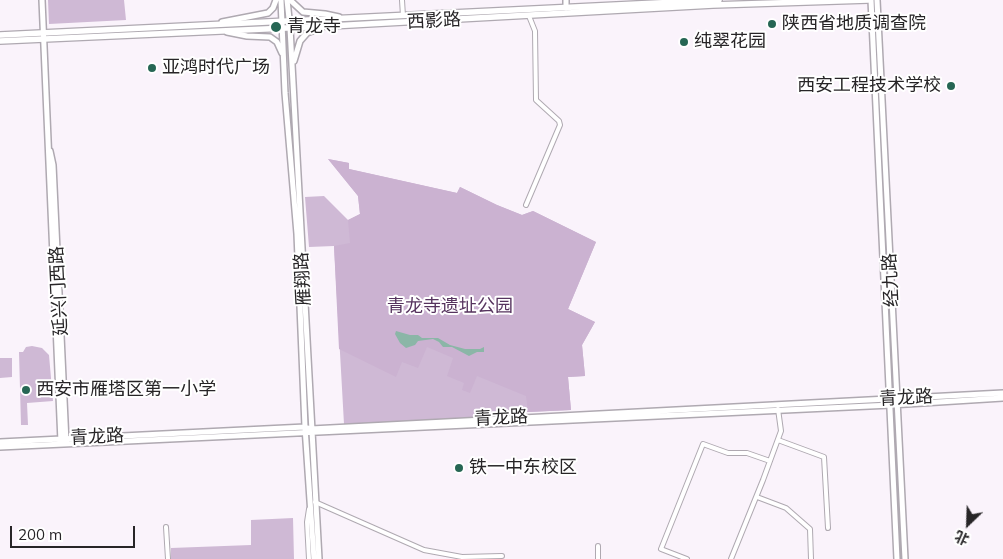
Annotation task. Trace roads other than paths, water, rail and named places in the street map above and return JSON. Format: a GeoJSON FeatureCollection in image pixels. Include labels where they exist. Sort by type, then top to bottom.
{"type":"FeatureCollection","features":[{"type":"Feature","properties":{"kind":"main road","name":"西影路"},"geometry":{"type":"LineString","coordinates":[[0,42],[44,36],[216,24],[716,1],[869,0]]}},
{"type":"Feature","properties":{"kind":"main road","name":"西影路"},"geometry":{"type":"LineString","coordinates":[[0,35],[44,36],[290,28],[528,16],[716,1]]}},
{"type":"Feature","properties":{"kind":"street","name":"延兴门西路"},"geometry":{"type":"LineString","coordinates":[[42,0],[48,138],[53,165],[63,441]]}},
{"type":"Feature","properties":{"kind":"street"},"geometry":{"type":"LineString","coordinates":[[216,24],[264,14],[270,11],[276,0]]}},
{"type":"Feature","properties":{"kind":"street","name":"雁翔路"},"geometry":{"type":"LineString","coordinates":[[281,0],[285,21],[290,28],[309,430]]}},
{"type":"Feature","properties":{"kind":"street"},"geometry":{"type":"LineString","coordinates":[[289,0],[303,12],[342,18]]}},
{"type":"Feature","properties":{"kind":"street","name":"雁翔路"},"geometry":{"type":"LineString","coordinates":[[289,0],[283,28],[284,60],[318,559]]}},
{"type":"Feature","properties":{"kind":"street"},"geometry":{"type":"LineString","coordinates":[[402,0],[403,16]]}},
{"type":"Feature","properties":{"kind":"street"},"geometry":{"type":"LineString","coordinates":[[566,0],[566,8]]}},
{"type":"Feature","properties":{"kind":"street","name":"经九路"},"geometry":{"type":"LineString","coordinates":[[869,0],[897,559]]}},
{"type":"Feature","properties":{"kind":"street","name":"经九路"},"geometry":{"type":"LineString","coordinates":[[877,0],[905,559]]}},
{"type":"Feature","properties":{"kind":"street"},"geometry":{"type":"LineString","coordinates":[[526,205],[560,125],[559,121],[536,100],[535,31],[528,16]]}},
{"type":"Feature","properties":{"kind":"street"},"geometry":{"type":"LineString","coordinates":[[292,69],[301,39],[311,31],[331,26]]}},
{"type":"Feature","properties":{"kind":"street"},"geometry":{"type":"LineString","coordinates":[[217,31],[247,36],[270,37],[278,44],[284,60]]}},
{"type":"Feature","properties":{"kind":"street","name":"青龙路"},"geometry":{"type":"LineString","coordinates":[[0,442],[309,430],[465,420],[890,402],[1003,393]]}},
{"type":"Feature","properties":{"kind":"street","name":"青龙路"},"geometry":{"type":"LineString","coordinates":[[897,401],[1003,398]]}},
{"type":"Feature","properties":{"kind":"street"},"geometry":{"type":"LineString","coordinates":[[731,559],[778,440],[780,431],[777,407]]}},
{"type":"Feature","properties":{"kind":"street"},"geometry":{"type":"LineString","coordinates":[[778,440],[824,457],[828,528]]}},
{"type":"Feature","properties":{"kind":"street","name":"青龙路"},"geometry":{"type":"LineString","coordinates":[[0,446],[63,441]]}},
{"type":"Feature","properties":{"kind":"street"},"geometry":{"type":"LineString","coordinates":[[687,559],[661,549],[703,444],[728,453],[747,453],[770,461]]}},
{"type":"Feature","properties":{"kind":"street"},"geometry":{"type":"LineString","coordinates":[[757,497],[786,508],[810,529],[811,559]]}},
{"type":"Feature","properties":{"kind":"street"},"geometry":{"type":"LineString","coordinates":[[309,559],[307,522],[313,502],[424,550],[462,557],[502,556]]}},
{"type":"Feature","properties":{"kind":"street","name":"雁翔路"},"geometry":{"type":"LineString","coordinates":[[313,502],[314,559]]}},
{"type":"Feature","properties":{"kind":"street"},"geometry":{"type":"LineString","coordinates":[[166,527],[168,559]]}},
{"type":"Feature","properties":{"kind":"street"},"geometry":{"type":"LineString","coordinates":[[598,546],[598,559]]}},
{"type":"Feature","properties":{"kind":"place","name":"陕西省地质调查院"},"geometry":{"type":"Point","coordinates":[772,24]}},
{"type":"Feature","properties":{"kind":"place","name":"青龙寺"},"geometry":{"type":"Point","coordinates":[276,27]}},
{"type":"Feature","properties":{"kind":"place","name":"纯翠花园"},"geometry":{"type":"Point","coordinates":[684,42]}},
{"type":"Feature","properties":{"kind":"place","name":"亚鸿时代广场"},"geometry":{"type":"Point","coordinates":[152,68]}},
{"type":"Feature","properties":{"kind":"place","name":"西安工程技术学校"},"geometry":{"type":"Point","coordinates":[951,86]}},
{"type":"Feature","properties":{"kind":"place","name":"西安市雁塔区第一小学"},"geometry":{"type":"Point","coordinates":[26,390]}},
{"type":"Feature","properties":{"kind":"place","name":"铁一中东校区"},"geometry":{"type":"Point","coordinates":[459,468]}},
{"type":"Feature","properties":{"kind":"park label","name":"青龙寺遗址公园"},"geometry":{"type":"Point","coordinates":[450,307]}}]}
